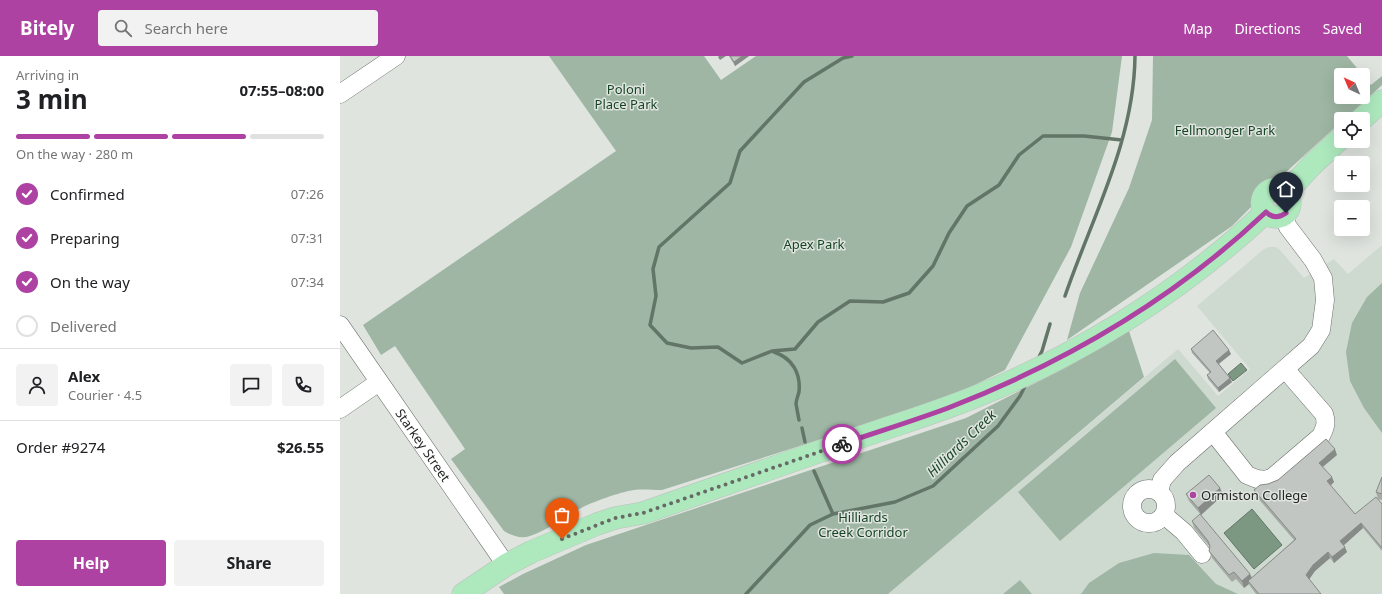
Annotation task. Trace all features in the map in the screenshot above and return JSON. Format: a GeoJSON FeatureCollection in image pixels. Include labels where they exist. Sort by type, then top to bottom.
{"type":"FeatureCollection","features":[{"type":"Feature","properties":{"kind":"main road"},"geometry":{"type":"LineString","coordinates":[[1370,112],[1382,101]]}},
{"type":"Feature","properties":{"kind":"main road"},"geometry":{"type":"LineString","coordinates":[[463,594],[506,565],[531,552],[597,524],[615,518],[643,513],[947,409],[988,392],[1065,354],[1107,331],[1185,279],[1274,214],[1286,213],[1290,205],[1290,201],[1286,193],[1312,165],[1334,145]]}},
{"type":"Feature","properties":{"kind":"street"},"geometry":{"type":"LineString","coordinates":[[340,94],[396,56]]}},
{"type":"Feature","properties":{"kind":"street"},"geometry":{"type":"LineString","coordinates":[[1159,492],[1162,480],[1177,463],[1311,346],[1321,330],[1325,300],[1322,278],[1318,268],[1288,227],[1274,214]]}},
{"type":"Feature","properties":{"kind":"street","name":"Starkey Street"},"geometry":{"type":"LineString","coordinates":[[340,325],[506,565]]}},
{"type":"Feature","properties":{"kind":"street"},"geometry":{"type":"LineString","coordinates":[[1213,432],[1247,474],[1257,479],[1266,480],[1273,477],[1321,436],[1325,429],[1326,420],[1324,414],[1285,369]]}},
{"type":"Feature","properties":{"kind":"street"},"geometry":{"type":"LineString","coordinates":[[340,410],[379,382]]}},
{"type":"Feature","properties":{"kind":"street"},"geometry":{"type":"LineString","coordinates":[[1148,489],[1159,492],[1166,503],[1164,515],[1160,520],[1155,522],[1143,523],[1134,515],[1132,510],[1133,498],[1137,493],[1148,489]]}},
{"type":"Feature","properties":{"kind":"street"},"geometry":{"type":"LineString","coordinates":[[1164,515],[1184,532],[1202,554]]}},
{"type":"Feature","properties":{"kind":"shaded area","name":"Ormiston College"},"geometry":{"type":"Polygon","coordinates":[[[1382,245],[1382,594],[888,594],[1178,349],[1218,396],[1250,369],[1197,306],[1264,249],[1276,247],[1304,278],[1334,259],[1348,274],[1382,245]]]}},
{"type":"Feature","properties":{"kind":"shaded area"},"geometry":{"type":"Polygon","coordinates":[[[1241,363],[1247,370],[1233,381],[1228,374],[1241,363]]]}},
{"type":"Feature","properties":{"kind":"shaded area"},"geometry":{"type":"Polygon","coordinates":[[[1252,509],[1282,545],[1254,569],[1224,533],[1252,509]]]}},
{"type":"Feature","properties":{"kind":"green space","name":"Apex Park"},"geometry":{"type":"Polygon","coordinates":[[[549,56],[704,56],[721,80],[756,56],[1122,56],[1112,132],[1071,247],[1005,370],[944,400],[662,490],[634,490],[591,503],[537,533],[527,537],[520,537],[513,536],[504,531],[451,459],[465,449],[395,346],[381,355],[363,325],[616,151],[549,56]]]}},
{"type":"Feature","properties":{"kind":"green space","name":"Fellmonger Park"},"geometry":{"type":"Polygon","coordinates":[[[1153,56],[1347,56],[1357,68],[1334,68],[1334,104],[1361,104],[1353,112],[1334,112],[1334,128],[1285,173],[1232,226],[1067,340],[1080,293],[1129,188],[1152,120],[1153,56]]]}},
{"type":"Feature","properties":{"kind":"green space","name":"Fellmonger Park"},"geometry":{"type":"Polygon","coordinates":[[[1382,76],[1382,85],[1370,96],[1370,84],[1371,85],[1382,76]]]}},
{"type":"Feature","properties":{"kind":"green space"},"geometry":{"type":"Polygon","coordinates":[[[1382,283],[1382,433],[1364,408],[1350,381],[1346,352],[1352,323],[1367,297],[1382,283]]]}},
{"type":"Feature","properties":{"kind":"green space","name":"Hilliards Creek Corridor"},"geometry":{"type":"Polygon","coordinates":[[[1129,331],[1144,377],[888,594],[504,594],[499,587],[523,574],[586,545],[966,418],[1065,368],[1129,331]]]}},
{"type":"Feature","properties":{"kind":"green space"},"geometry":{"type":"Polygon","coordinates":[[[1175,359],[1216,408],[1060,541],[1018,492],[1175,359]]]}},
{"type":"Feature","properties":{"kind":"green space"},"geometry":{"type":"Polygon","coordinates":[[[1154,553],[1189,555],[1216,584],[1238,594],[1081,594],[1089,583],[1119,563],[1154,553]]]}},
{"type":"Feature","properties":{"kind":"green space"},"geometry":{"type":"Polygon","coordinates":[[[1020,580],[1032,594],[1003,594],[1020,580]]]}},
{"type":"Feature","properties":{"kind":"building"},"geometry":{"type":"Polygon","coordinates":[[[730,56],[742,56],[734,62],[730,56]]]}},
{"type":"Feature","properties":{"kind":"building"},"geometry":{"type":"Polygon","coordinates":[[[1213,330],[1229,350],[1216,361],[1230,378],[1218,388],[1207,375],[1211,372],[1191,349],[1213,330]]]}},
{"type":"Feature","properties":{"kind":"building"},"geometry":{"type":"Polygon","coordinates":[[[1326,439],[1335,449],[1319,463],[1332,477],[1327,481],[1355,514],[1376,497],[1382,504],[1382,548],[1361,523],[1340,541],[1345,547],[1332,557],[1328,552],[1313,565],[1306,575],[1321,594],[1259,594],[1248,581],[1296,539],[1254,490],[1260,485],[1278,480],[1326,439]]]}},
{"type":"Feature","properties":{"kind":"building"},"geometry":{"type":"Polygon","coordinates":[[[1209,475],[1220,488],[1198,508],[1186,494],[1209,475]]]}},
{"type":"Feature","properties":{"kind":"building"},"geometry":{"type":"Polygon","coordinates":[[[1382,477],[1382,494],[1376,492],[1382,477]]]}},
{"type":"Feature","properties":{"kind":"building"},"geometry":{"type":"Polygon","coordinates":[[[1200,514],[1250,574],[1242,581],[1234,572],[1229,575],[1209,551],[1210,546],[1208,541],[1192,521],[1200,514]]]}},
{"type":"Feature","properties":{"kind":"waterway"},"geometry":{"type":"LineString","coordinates":[[852,56],[843,58],[804,82],[740,151],[730,183],[659,247],[653,269],[656,296],[650,325],[667,343],[691,348],[718,347],[742,363],[772,351],[795,349],[818,322],[850,301],[883,302],[909,293],[933,266],[949,233],[967,206],[999,185],[1019,155],[1043,136],[1084,136],[1122,140]]}},
{"type":"Feature","properties":{"kind":"waterway","name":"Hilliards Creek"},"geometry":{"type":"LineString","coordinates":[[1065,296],[1120,149],[1133,88],[1135,56]]}},
{"type":"Feature","properties":{"kind":"waterway","name":"Hilliards Creek"},"geometry":{"type":"LineString","coordinates":[[1038,359],[1050,324]]}},
{"type":"Feature","properties":{"kind":"waterway"},"geometry":{"type":"LineString","coordinates":[[774,352],[786,358],[797,373],[799,392],[796,404],[799,420]]}},
{"type":"Feature","properties":{"kind":"waterway","name":"Hilliards Creek"},"geometry":{"type":"LineString","coordinates":[[746,594],[810,525],[833,514],[895,502],[933,486],[998,426],[1020,396],[1026,384]]}},
{"type":"Feature","properties":{"kind":"waterway"},"geometry":{"type":"LineString","coordinates":[[802,428],[805,442]]}},
{"type":"Feature","properties":{"kind":"waterway"},"geometry":{"type":"LineString","coordinates":[[814,471],[833,514]]}},
{"type":"Feature","properties":{"kind":"way so far"},"geometry":{"type":"LineString","coordinates":[[562,539],[597,524],[615,518],[643,513],[842,444]]}},
{"type":"Feature","properties":{"kind":"place","name":"Ormiston College"},"geometry":{"type":"Point","coordinates":[1193,495]}},
{"type":"Feature","properties":{"kind":"route"},"geometry":{"type":"LineString","coordinates":[[842,444],[947,409],[1025,375],[1107,331],[1144,307],[1185,279],[1220,252],[1266,212],[1273,217],[1282,216],[1286,213]]}},
{"type":"Feature","properties":{"kind":"park label","name":"Poloni Place Park"},"geometry":{"type":"Point","coordinates":[626,96]}}]}
